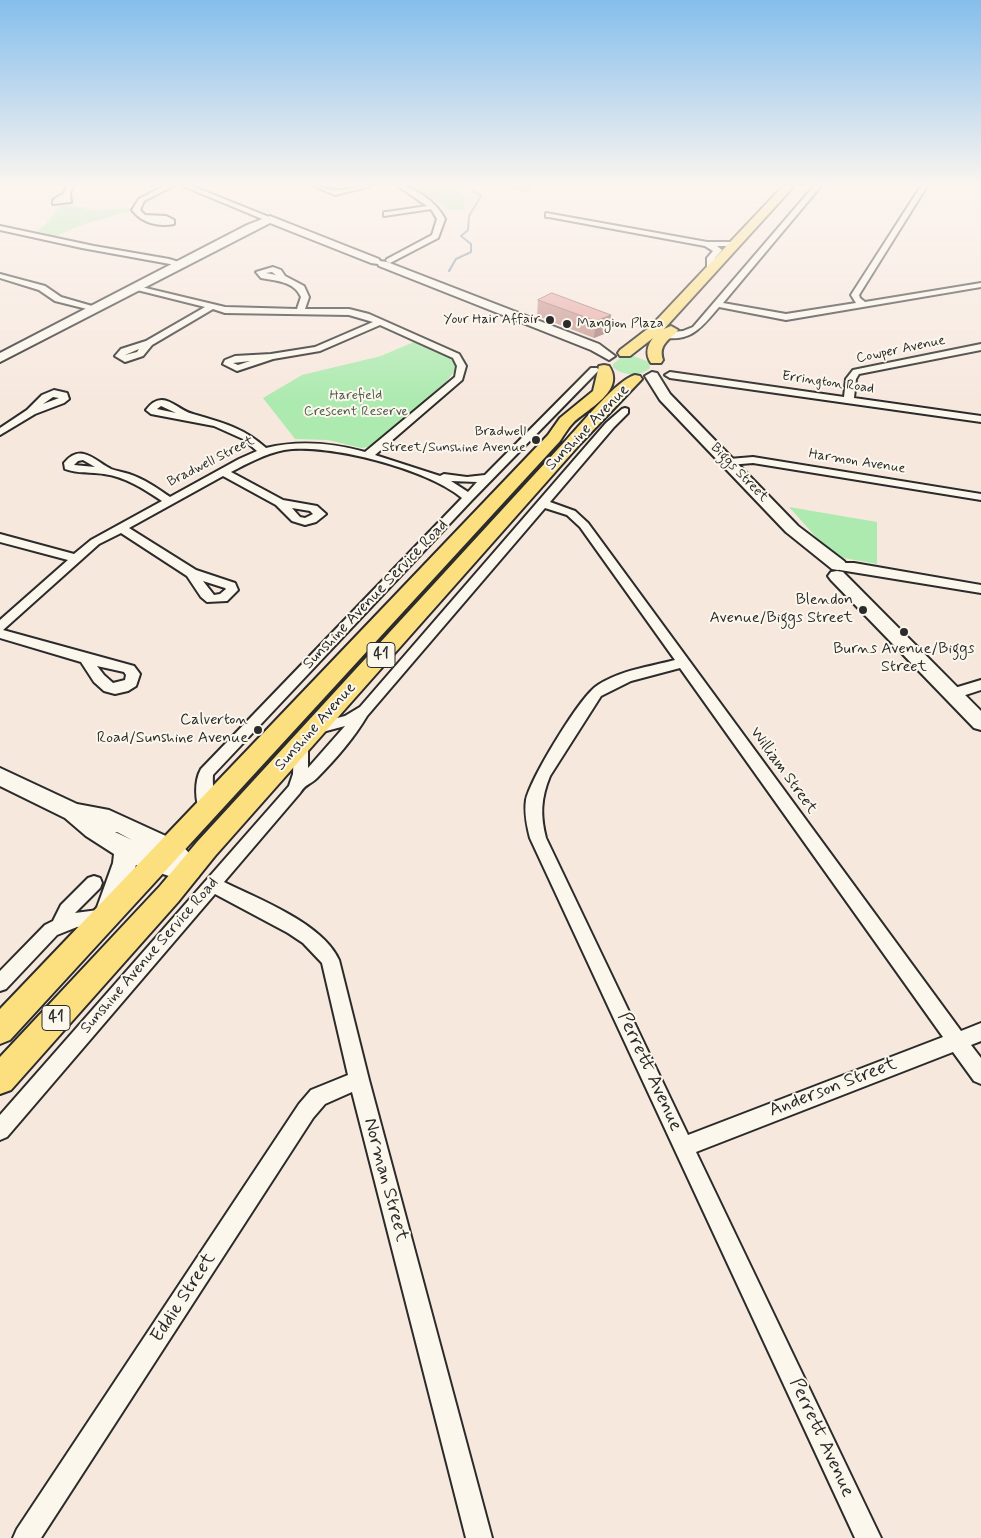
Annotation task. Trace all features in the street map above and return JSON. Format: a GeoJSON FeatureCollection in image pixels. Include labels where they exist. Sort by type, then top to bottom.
{"type":"FeatureCollection","features":[{"type":"Feature","properties":{"kind":"main road","name":"Sunshine Avenue"},"geometry":{"type":"LineString","coordinates":[[0,1079],[182,867],[207,810],[554,438],[568,419],[590,403],[610,364],[650,335],[716,274],[730,258]]}},
{"type":"Feature","properties":{"kind":"main road"},"geometry":{"type":"LineString","coordinates":[[656,360],[654,348],[663,335],[686,318]]}},
{"type":"Feature","properties":{"kind":"main road"},"geometry":{"type":"LineString","coordinates":[[639,353],[656,360],[660,365],[660,370],[642,378],[616,376],[610,364],[639,353]]}},
{"type":"Feature","properties":{"kind":"main road","name":"Sunshine Avenue"},"geometry":{"type":"LineString","coordinates":[[0,1030],[106,918],[206,849],[308,736],[642,378]]}},
{"type":"Feature","properties":{"kind":"street"},"geometry":{"type":"LineString","coordinates":[[154,258],[181,264]]}},
{"type":"Feature","properties":{"kind":"street"},"geometry":{"type":"LineString","coordinates":[[0,358],[193,258]]}},
{"type":"Feature","properties":{"kind":"street"},"geometry":{"type":"LineString","coordinates":[[373,258],[384,260],[400,270],[595,347],[610,364],[574,392]]}},
{"type":"Feature","properties":{"kind":"street"},"geometry":{"type":"LineString","coordinates":[[384,260],[390,258]]}},
{"type":"Feature","properties":{"kind":"street"},"geometry":{"type":"LineString","coordinates":[[711,258],[716,274]]}},
{"type":"Feature","properties":{"kind":"street"},"geometry":{"type":"LineString","coordinates":[[682,346],[691,332],[757,258]]}},
{"type":"Feature","properties":{"kind":"street"},"geometry":{"type":"LineString","coordinates":[[863,304],[856,300],[855,295],[879,258]]}},
{"type":"Feature","properties":{"kind":"street"},"geometry":{"type":"LineString","coordinates":[[0,276],[42,288],[58,299],[95,308]]}},
{"type":"Feature","properties":{"kind":"street"},"geometry":{"type":"LineString","coordinates":[[282,278],[301,288],[304,292],[305,297],[300,311]]}},
{"type":"Feature","properties":{"kind":"street"},"geometry":{"type":"LineString","coordinates":[[717,304],[786,316],[981,285]]}},
{"type":"Feature","properties":{"kind":"street"},"geometry":{"type":"LineString","coordinates":[[136,287],[211,307],[242,311],[349,312],[366,316],[456,356],[461,363],[462,370],[459,378],[367,456]]}},
{"type":"Feature","properties":{"kind":"street"},"geometry":{"type":"LineString","coordinates":[[149,343],[211,307]]}},
{"type":"Feature","properties":{"kind":"street"},"geometry":{"type":"LineString","coordinates":[[271,357],[317,349],[380,322]]}},
{"type":"Feature","properties":{"kind":"street"},"geometry":{"type":"LineString","coordinates":[[663,335],[691,332]]}},
{"type":"Feature","properties":{"kind":"street","name":"Cowper Avenue"},"geometry":{"type":"LineString","coordinates":[[849,400],[851,379],[856,372],[978,350]]}},
{"type":"Feature","properties":{"kind":"street","name":"Sunshine Avenue Service Road"},"geometry":{"type":"LineString","coordinates":[[207,810],[204,787],[206,773],[487,478],[574,392],[610,364]]}},
{"type":"Feature","properties":{"kind":"street","name":"Errington Road"},"geometry":{"type":"LineString","coordinates":[[670,375],[981,419]]}},
{"type":"Feature","properties":{"kind":"street","name":"Biggs Street"},"geometry":{"type":"LineString","coordinates":[[642,378],[665,397],[792,530],[840,570],[856,594],[981,723]]}},
{"type":"Feature","properties":{"kind":"street","name":"Sunshine Avenue Service Road"},"geometry":{"type":"LineString","coordinates":[[300,780],[310,776],[356,723],[360,714],[544,504],[607,417],[624,411]]}},
{"type":"Feature","properties":{"kind":"street"},"geometry":{"type":"LineString","coordinates":[[0,432],[31,412]]}},
{"type":"Feature","properties":{"kind":"street"},"geometry":{"type":"LineString","coordinates":[[187,416],[226,426],[243,433],[263,451]]}},
{"type":"Feature","properties":{"kind":"street","name":"Bradwell Street"},"geometry":{"type":"LineString","coordinates":[[0,627],[95,542],[263,451],[310,444],[335,446],[430,475],[456,488],[468,498]]}},
{"type":"Feature","properties":{"kind":"street","name":"Harmon Avenue"},"geometry":{"type":"LineString","coordinates":[[729,462],[753,460],[981,496]]}},
{"type":"Feature","properties":{"kind":"street"},"geometry":{"type":"LineString","coordinates":[[107,471],[143,483],[170,500]]}},
{"type":"Feature","properties":{"kind":"street"},"geometry":{"type":"LineString","coordinates":[[223,472],[280,503]]}},
{"type":"Feature","properties":{"kind":"street"},"geometry":{"type":"LineString","coordinates":[[430,475],[467,480],[487,478]]}},
{"type":"Feature","properties":{"kind":"street","name":"William Street"},"geometry":{"type":"LineString","coordinates":[[544,504],[571,513],[580,520],[981,1074]]}},
{"type":"Feature","properties":{"kind":"street"},"geometry":{"type":"LineString","coordinates":[[120,527],[192,573]]}},
{"type":"Feature","properties":{"kind":"street"},"geometry":{"type":"LineString","coordinates":[[0,538],[76,558]]}},
{"type":"Feature","properties":{"kind":"street"},"geometry":{"type":"LineString","coordinates":[[840,570],[865,568],[981,589]]}},
{"type":"Feature","properties":{"kind":"street"},"geometry":{"type":"LineString","coordinates":[[0,634],[86,659]]}},
{"type":"Feature","properties":{"kind":"street","name":"Perrett Avenue"},"geometry":{"type":"LineString","coordinates":[[683,663],[618,679],[596,693],[541,779],[534,798],[533,817],[538,838],[868,1538]]}},
{"type":"Feature","properties":{"kind":"street"},"geometry":{"type":"LineString","coordinates":[[953,694],[981,685]]}},
{"type":"Feature","properties":{"kind":"street","name":"Sunshine Avenue Service Road"},"geometry":{"type":"LineString","coordinates":[[0,1130],[182,867],[295,789],[300,780],[308,736],[360,714]]}},
{"type":"Feature","properties":{"kind":"street"},"geometry":{"type":"LineString","coordinates":[[1,778],[73,812],[102,816],[182,867]]}},
{"type":"Feature","properties":{"kind":"street"},"geometry":{"type":"LineString","coordinates":[[73,812],[91,829],[125,847],[182,867]]}},
{"type":"Feature","properties":{"kind":"street"},"geometry":{"type":"LineString","coordinates":[[0,983],[51,930],[60,924],[87,917],[106,918],[125,863],[125,847]]}},
{"type":"Feature","properties":{"kind":"street","name":"Norman Street"},"geometry":{"type":"LineString","coordinates":[[182,867],[292,926],[324,949],[330,960],[337,982],[359,1080],[479,1538]]}},
{"type":"Feature","properties":{"kind":"street"},"geometry":{"type":"LineString","coordinates":[[60,924],[66,910],[94,883]]}},
{"type":"Feature","properties":{"kind":"street","name":"Anderson Street"},"geometry":{"type":"LineString","coordinates":[[684,1146],[981,1032]]}},
{"type":"Feature","properties":{"kind":"street","name":"Eddie Street"},"geometry":{"type":"LineString","coordinates":[[26,1538],[306,1111],[318,1096],[359,1080]]}},
{"type":"Feature","properties":{"kind":"green space","name":"Harefield Crescent Reserve"},"geometry":{"type":"Polygon","coordinates":[[[416,341],[434,348],[445,355],[454,363],[456,369],[446,382],[369,447],[361,448],[328,440],[295,439],[263,398],[302,375],[381,356],[416,341]]]}},
{"type":"Feature","properties":{"kind":"green space"},"geometry":{"type":"Polygon","coordinates":[[[634,356],[649,362],[650,368],[642,373],[626,374],[613,367],[613,364],[622,357],[634,356]]]}},
{"type":"Feature","properties":{"kind":"green space"},"geometry":{"type":"Polygon","coordinates":[[[789,507],[877,522],[877,564],[833,556],[789,507]]]}},
{"type":"Feature","properties":{"kind":"building"},"geometry":{"type":"Polygon","coordinates":[[[552,293],[611,315],[596,321],[538,300],[552,293]]]}},
{"type":"Feature","properties":{"kind":"waterway"},"geometry":{"type":"LineString","coordinates":[[449,271],[459,258]]}},
{"type":"Feature","properties":{"kind":"place","name":"Your Hair Affair"},"geometry":{"type":"Point","coordinates":[550,320]}},
{"type":"Feature","properties":{"kind":"place","name":"Mangion Plaza"},"geometry":{"type":"Point","coordinates":[567,324]}},
{"type":"Feature","properties":{"kind":"place","name":"Bradwell Street/Sunshine Avenue"},"geometry":{"type":"Point","coordinates":[536,440]}},
{"type":"Feature","properties":{"kind":"place","name":"Blendon Avenue/Biggs Street"},"geometry":{"type":"Point","coordinates":[863,610]}},
{"type":"Feature","properties":{"kind":"place","name":"Burns Avenue/Biggs Street"},"geometry":{"type":"Point","coordinates":[904,632]}},
{"type":"Feature","properties":{"kind":"place","name":"Calverton Road/Sunshine Avenue"},"geometry":{"type":"Point","coordinates":[258,730]}}]}
